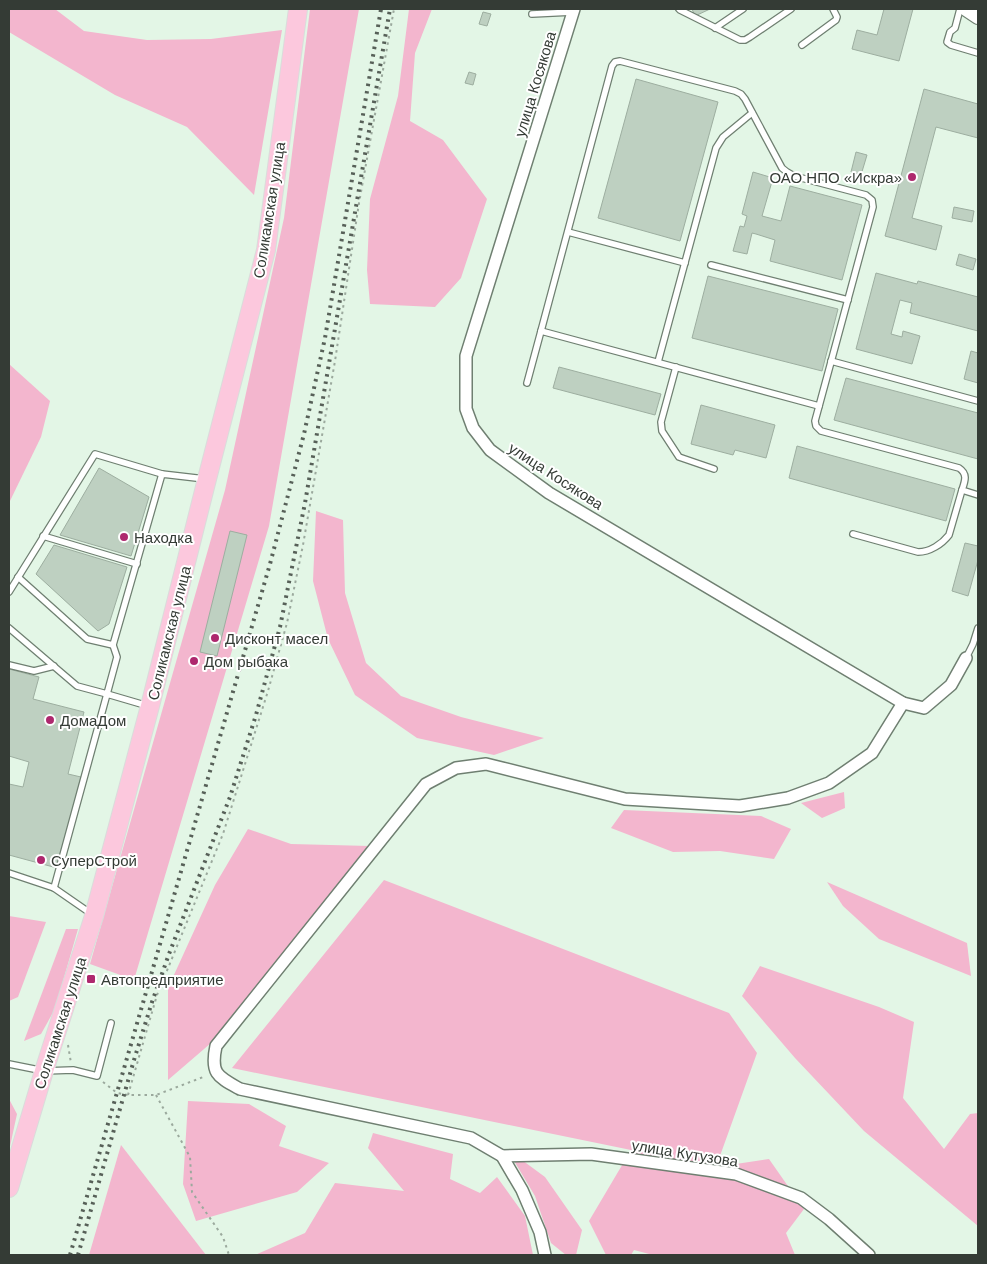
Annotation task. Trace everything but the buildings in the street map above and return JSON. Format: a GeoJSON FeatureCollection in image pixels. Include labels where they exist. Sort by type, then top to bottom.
{"type":"FeatureCollection","features":[{"type":"Feature","properties":{"kind":"main road","name":"Соликамская улица"},"geometry":{"type":"LineString","coordinates":[[9,1188],[94,916],[150,706],[266,250],[298,9]]}},
{"type":"Feature","properties":{"kind":"street"},"geometry":{"type":"LineString","coordinates":[[966,9],[978,17]]}},
{"type":"Feature","properties":{"kind":"street","name":"улица Косякова"},"geometry":{"type":"LineString","coordinates":[[574,10],[466,356],[466,408],[474,428],[490,450],[549,493],[902,703],[924,708],[951,685],[966,658]]}},
{"type":"Feature","properties":{"kind":"street"},"geometry":{"type":"LineString","coordinates":[[545,1255],[540,1232],[522,1190],[502,1156],[471,1138],[240,1089],[215,1072],[213,1059],[216,1046],[426,784],[456,768],[486,764],[625,799],[740,806],[788,798],[829,783],[872,753],[902,703]]}},
{"type":"Feature","properties":{"kind":"street","name":"улица Кутузова"},"geometry":{"type":"LineString","coordinates":[[502,1156],[591,1154],[736,1174],[801,1198],[829,1219],[869,1255]]}},
{"type":"Feature","properties":{"kind":"lane"},"geometry":{"type":"LineString","coordinates":[[679,9],[740,40],[750,37],[791,9]]}},
{"type":"Feature","properties":{"kind":"lane"},"geometry":{"type":"LineString","coordinates":[[715,28],[743,9]]}},
{"type":"Feature","properties":{"kind":"lane"},"geometry":{"type":"LineString","coordinates":[[802,45],[836,20],[837,17],[833,9]]}},
{"type":"Feature","properties":{"kind":"lane"},"geometry":{"type":"LineString","coordinates":[[960,9],[955,28],[950,32],[947,42],[978,53]]}},
{"type":"Feature","properties":{"kind":"lane"},"geometry":{"type":"LineString","coordinates":[[532,14],[574,10]]}},
{"type":"Feature","properties":{"kind":"lane"},"geometry":{"type":"LineString","coordinates":[[527,383],[612,66],[615,62],[620,61],[735,91],[741,94],[782,168],[787,172],[794,176],[866,195],[872,200],[873,207],[815,421],[816,426],[821,431],[960,468],[964,471],[966,477],[949,535],[928,551],[918,552],[853,534]]}},
{"type":"Feature","properties":{"kind":"lane"},"geometry":{"type":"LineString","coordinates":[[658,362],[716,148],[723,137],[752,113]]}},
{"type":"Feature","properties":{"kind":"lane"},"geometry":{"type":"LineString","coordinates":[[568,232],[684,263]]}},
{"type":"Feature","properties":{"kind":"lane"},"geometry":{"type":"LineString","coordinates":[[711,264],[848,300]]}},
{"type":"Feature","properties":{"kind":"lane"},"geometry":{"type":"LineString","coordinates":[[541,331],[819,406]]}},
{"type":"Feature","properties":{"kind":"lane"},"geometry":{"type":"LineString","coordinates":[[831,362],[978,401]]}},
{"type":"Feature","properties":{"kind":"lane"},"geometry":{"type":"LineString","coordinates":[[676,367],[661,427],[679,457],[714,469]]}},
{"type":"Feature","properties":{"kind":"lane"},"geometry":{"type":"LineString","coordinates":[[9,592],[95,454],[162,474],[207,479]]}},
{"type":"Feature","properties":{"kind":"lane"},"geometry":{"type":"LineString","coordinates":[[54,888],[118,657],[113,645],[162,474]]}},
{"type":"Feature","properties":{"kind":"lane"},"geometry":{"type":"LineString","coordinates":[[962,490],[978,494]]}},
{"type":"Feature","properties":{"kind":"lane"},"geometry":{"type":"LineString","coordinates":[[43,536],[137,564]]}},
{"type":"Feature","properties":{"kind":"lane"},"geometry":{"type":"LineString","coordinates":[[18,577],[87,639],[113,645]]}},
{"type":"Feature","properties":{"kind":"lane"},"geometry":{"type":"LineString","coordinates":[[9,628],[77,686],[150,706]]}},
{"type":"Feature","properties":{"kind":"lane"},"geometry":{"type":"LineString","coordinates":[[966,658],[978,628]]}},
{"type":"Feature","properties":{"kind":"lane"},"geometry":{"type":"LineString","coordinates":[[9,665],[34,671],[54,666]]}},
{"type":"Feature","properties":{"kind":"lane"},"geometry":{"type":"LineString","coordinates":[[9,873],[54,888],[94,916]]}},
{"type":"Feature","properties":{"kind":"lane"},"geometry":{"type":"LineString","coordinates":[[9,1064],[44,1071],[72,1070],[97,1076],[111,1023]]}},
{"type":"Feature","properties":{"kind":"path"},"geometry":{"type":"LineString","coordinates":[[128,1095],[156,994],[223,834],[268,691],[287,623],[303,545],[335,361],[359,203],[394,9]]}},
{"type":"Feature","properties":{"kind":"path"},"geometry":{"type":"LineString","coordinates":[[97,1076],[117,1093],[156,1095],[215,1072]]}},
{"type":"Feature","properties":{"kind":"path"},"geometry":{"type":"LineString","coordinates":[[156,1095],[190,1157],[192,1192],[223,1238],[229,1255]]}},
{"type":"Feature","properties":{"kind":"shaded area"},"geometry":{"type":"Polygon","coordinates":[[[9,9],[55,9],[84,31],[147,40],[211,39],[282,30],[254,195],[187,127],[115,95],[9,32],[9,9]]]}},
{"type":"Feature","properties":{"kind":"shaded area"},"geometry":{"type":"Polygon","coordinates":[[[310,9],[359,9],[269,526],[134,980],[90,964],[225,490],[284,218],[310,9]]]}},
{"type":"Feature","properties":{"kind":"shaded area"},"geometry":{"type":"Polygon","coordinates":[[[409,9],[432,9],[415,53],[410,121],[443,140],[487,199],[461,278],[435,307],[370,304],[367,270],[370,199],[398,96],[409,9]]]}},
{"type":"Feature","properties":{"kind":"shaded area"},"geometry":{"type":"Polygon","coordinates":[[[9,364],[50,401],[41,437],[9,503],[9,364]]]}},
{"type":"Feature","properties":{"kind":"shaded area"},"geometry":{"type":"Polygon","coordinates":[[[316,511],[343,520],[345,593],[366,663],[401,696],[461,717],[544,738],[494,755],[417,738],[355,695],[328,639],[313,581],[316,511]]]}},
{"type":"Feature","properties":{"kind":"shaded area"},"geometry":{"type":"Polygon","coordinates":[[[844,792],[845,808],[822,818],[801,803],[844,792]]]}},
{"type":"Feature","properties":{"kind":"shaded area"},"geometry":{"type":"Polygon","coordinates":[[[624,810],[761,816],[791,829],[774,859],[720,851],[673,852],[611,828],[624,810]]]}},
{"type":"Feature","properties":{"kind":"shaded area"},"geometry":{"type":"Polygon","coordinates":[[[248,829],[291,844],[370,846],[218,1037],[168,1080],[168,988],[215,885],[248,829]]]}},
{"type":"Feature","properties":{"kind":"shaded area"},"geometry":{"type":"Polygon","coordinates":[[[384,880],[729,1013],[757,1053],[716,1167],[769,1159],[804,1209],[786,1233],[795,1255],[653,1255],[634,1250],[631,1255],[606,1255],[589,1221],[631,1150],[232,1068],[384,880]]]}},
{"type":"Feature","properties":{"kind":"shaded area"},"geometry":{"type":"Polygon","coordinates":[[[827,882],[967,943],[971,976],[879,939],[843,906],[827,882]]]}},
{"type":"Feature","properties":{"kind":"shaded area"},"geometry":{"type":"Polygon","coordinates":[[[9,916],[46,922],[18,997],[9,1001],[9,916]]]}},
{"type":"Feature","properties":{"kind":"shaded area"},"geometry":{"type":"Polygon","coordinates":[[[66,929],[78,929],[55,1009],[41,1034],[24,1041],[66,929]]]}},
{"type":"Feature","properties":{"kind":"shaded area"},"geometry":{"type":"Polygon","coordinates":[[[760,966],[879,1007],[914,1022],[903,1098],[944,1149],[970,1114],[978,1113],[978,1226],[864,1131],[795,1058],[742,996],[760,966]]]}},
{"type":"Feature","properties":{"kind":"shaded area"},"geometry":{"type":"Polygon","coordinates":[[[9,1099],[17,1114],[9,1151],[9,1099]]]}},
{"type":"Feature","properties":{"kind":"shaded area"},"geometry":{"type":"Polygon","coordinates":[[[188,1101],[249,1104],[286,1126],[279,1146],[329,1163],[297,1192],[196,1221],[183,1184],[188,1101]]]}},
{"type":"Feature","properties":{"kind":"shaded area"},"geometry":{"type":"Polygon","coordinates":[[[373,1133],[453,1154],[450,1179],[480,1193],[497,1177],[525,1216],[533,1255],[255,1255],[305,1233],[335,1183],[404,1191],[368,1148],[373,1133]]]}},
{"type":"Feature","properties":{"kind":"shaded area"},"geometry":{"type":"Polygon","coordinates":[[[121,1145],[206,1255],[89,1255],[121,1145]]]}},
{"type":"Feature","properties":{"kind":"shaded area"},"geometry":{"type":"Polygon","coordinates":[[[507,1149],[545,1177],[582,1230],[576,1255],[566,1255],[551,1243],[535,1196],[507,1149]]]}},
{"type":"Feature","properties":{"kind":"railway"},"geometry":{"type":"LineString","coordinates":[[70,1255],[270,564],[304,434],[325,338],[381,9]]}},
{"type":"Feature","properties":{"kind":"railway"},"geometry":{"type":"LineString","coordinates":[[78,1255],[152,1002],[230,797],[256,715],[280,627],[305,503],[390,9]]}},
{"type":"Feature","properties":{"kind":"place","name":"ОАО НПО «Искра»"},"geometry":{"type":"Point","coordinates":[912,177]}},
{"type":"Feature","properties":{"kind":"place","name":"Находка"},"geometry":{"type":"Point","coordinates":[124,537]}},
{"type":"Feature","properties":{"kind":"place","name":"Дисконт масел"},"geometry":{"type":"Point","coordinates":[215,638]}},
{"type":"Feature","properties":{"kind":"place","name":"Дом рыбака"},"geometry":{"type":"Point","coordinates":[194,661]}},
{"type":"Feature","properties":{"kind":"place","name":"ДомаДом"},"geometry":{"type":"Point","coordinates":[50,720]}},
{"type":"Feature","properties":{"kind":"place","name":"СуперСтрой"},"geometry":{"type":"Point","coordinates":[41,860]}},
{"type":"Feature","properties":{"kind":"place","name":"Автопредприятие"},"geometry":{"type":"Point","coordinates":[91,979]}}]}
